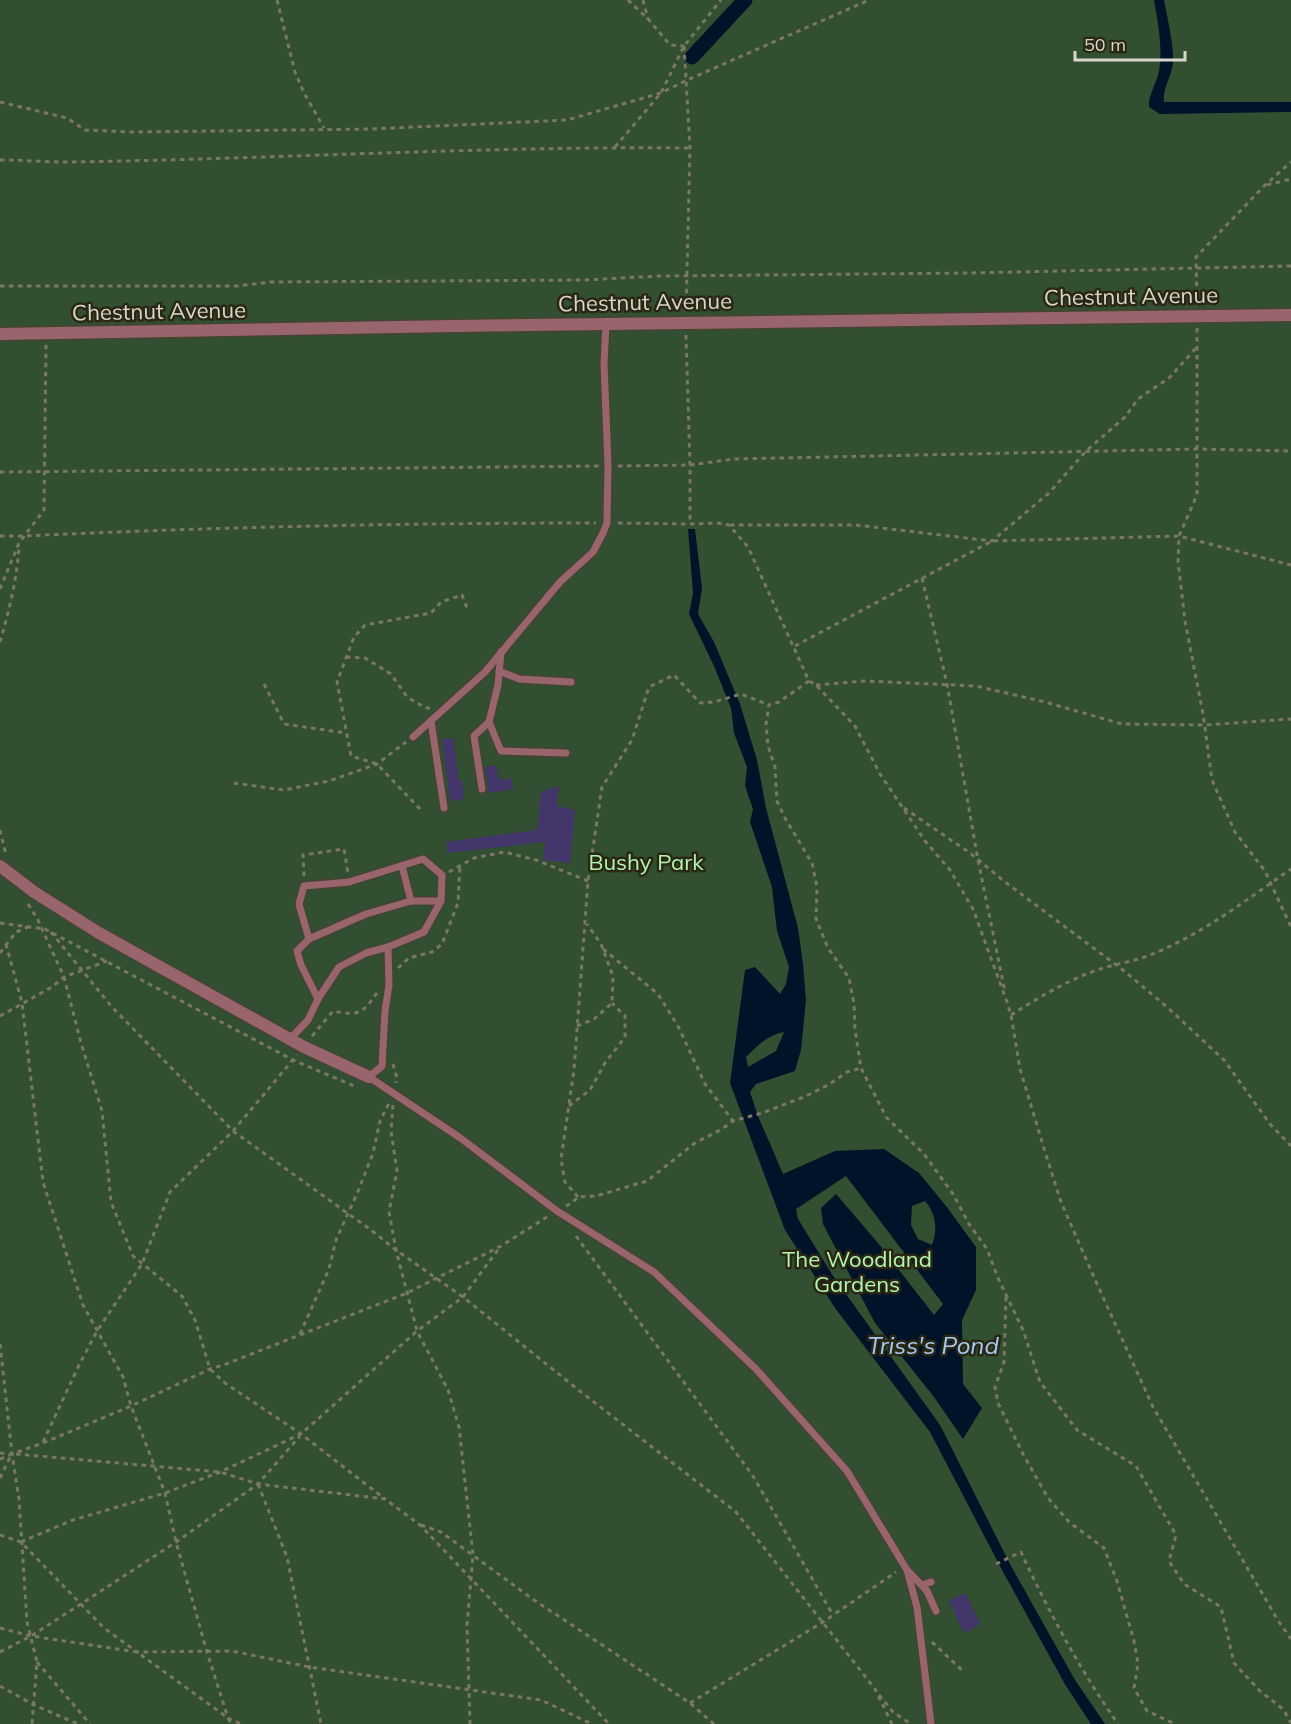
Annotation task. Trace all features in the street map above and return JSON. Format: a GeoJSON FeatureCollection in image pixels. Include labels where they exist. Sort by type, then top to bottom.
{"type":"FeatureCollection","features":[{"type":"Feature","properties":{"kind":"street","name":"Chestnut Avenue"},"geometry":{"type":"LineString","coordinates":[[0,334],[1291,315]]}},
{"type":"Feature","properties":{"kind":"street"},"geometry":{"type":"LineString","coordinates":[[0,866],[34,892],[99,933],[304,1047],[369,1077]]}},
{"type":"Feature","properties":{"kind":"lane"},"geometry":{"type":"LineString","coordinates":[[413,737],[485,672],[560,582],[593,552],[603,534],[607,523],[608,466],[604,363],[606,324]]}},
{"type":"Feature","properties":{"kind":"lane"},"geometry":{"type":"LineString","coordinates":[[501,652],[489,722],[501,751],[566,753]]}},
{"type":"Feature","properties":{"kind":"lane"},"geometry":{"type":"LineString","coordinates":[[499,671],[519,679],[571,682]]}},
{"type":"Feature","properties":{"kind":"lane"},"geometry":{"type":"LineString","coordinates":[[431,721],[444,808]]}},
{"type":"Feature","properties":{"kind":"lane"},"geometry":{"type":"LineString","coordinates":[[482,789],[474,736],[489,722]]}},
{"type":"Feature","properties":{"kind":"lane"},"geometry":{"type":"LineString","coordinates":[[290,1039],[308,1020],[318,999],[339,967],[366,952],[388,947],[424,933],[441,900],[442,875],[423,859],[349,882],[304,886],[299,904],[309,939]]}},
{"type":"Feature","properties":{"kind":"lane"},"geometry":{"type":"LineString","coordinates":[[402,866],[411,901]]}},
{"type":"Feature","properties":{"kind":"lane"},"geometry":{"type":"LineString","coordinates":[[318,999],[301,965],[297,951],[309,939],[366,914],[411,901],[441,900]]}},
{"type":"Feature","properties":{"kind":"lane"},"geometry":{"type":"LineString","coordinates":[[388,947],[388,984],[382,1066],[369,1077],[459,1137],[556,1211],[654,1272],[756,1369],[847,1471],[906,1568],[932,1593],[936,1611]]}},
{"type":"Feature","properties":{"kind":"lane"},"geometry":{"type":"LineString","coordinates":[[906,1568],[917,1607],[931,1724]]}},
{"type":"Feature","properties":{"kind":"lane"},"geometry":{"type":"LineString","coordinates":[[922,1585],[931,1582]]}},
{"type":"Feature","properties":{"kind":"path"},"geometry":{"type":"LineString","coordinates":[[277,0],[295,72],[324,128]]}},
{"type":"Feature","properties":{"kind":"path"},"geometry":{"type":"LineString","coordinates":[[628,0],[670,45],[684,46]]}},
{"type":"Feature","properties":{"kind":"path"},"geometry":{"type":"LineString","coordinates":[[643,0],[649,21]]}},
{"type":"Feature","properties":{"kind":"path"},"geometry":{"type":"LineString","coordinates":[[615,147],[661,93],[684,46],[721,0]]}},
{"type":"Feature","properties":{"kind":"path"},"geometry":{"type":"LineString","coordinates":[[0,102],[68,118],[85,130],[132,132],[371,129],[567,120],[661,93],[869,0]]}},
{"type":"Feature","properties":{"kind":"path"},"geometry":{"type":"LineString","coordinates":[[684,46],[690,148],[686,323],[690,524]]}},
{"type":"Feature","properties":{"kind":"path"},"geometry":{"type":"LineString","coordinates":[[0,160],[65,162],[344,153],[615,147],[690,148]]}},
{"type":"Feature","properties":{"kind":"path"},"geometry":{"type":"LineString","coordinates":[[1291,162],[1264,186],[1196,257],[1197,495],[1179,536],[1178,561],[1185,621],[1205,725],[1212,780],[1235,832],[1265,871],[1291,927]]}},
{"type":"Feature","properties":{"kind":"path"},"geometry":{"type":"LineString","coordinates":[[1264,186],[1291,179]]}},
{"type":"Feature","properties":{"kind":"path"},"geometry":{"type":"LineString","coordinates":[[0,286],[236,286],[271,282],[584,280],[660,276],[1291,266]]}},
{"type":"Feature","properties":{"kind":"path"},"geometry":{"type":"LineString","coordinates":[[0,589],[19,543],[44,510],[46,334]]}},
{"type":"Feature","properties":{"kind":"path"},"geometry":{"type":"LineString","coordinates":[[794,646],[992,541],[1049,493],[1086,451],[1125,417],[1138,399],[1169,378],[1197,347]]}},
{"type":"Feature","properties":{"kind":"path"},"geometry":{"type":"LineString","coordinates":[[0,472],[690,465],[734,459],[1197,449],[1291,451]]}},
{"type":"Feature","properties":{"kind":"path"},"geometry":{"type":"LineString","coordinates":[[0,536],[432,523],[856,525],[992,541],[1179,536],[1291,565]]}},
{"type":"Feature","properties":{"kind":"path"},"geometry":{"type":"LineString","coordinates":[[729,525],[748,547],[809,681],[816,685],[855,726],[880,774],[925,841],[950,870],[973,909],[1011,1015],[1020,1069],[1061,1202],[1153,1407],[1291,1639]]}},
{"type":"Feature","properties":{"kind":"path"},"geometry":{"type":"LineString","coordinates":[[0,642],[18,565],[19,543]]}},
{"type":"Feature","properties":{"kind":"path"},"geometry":{"type":"LineString","coordinates":[[922,578],[947,684],[978,860],[1007,1002]]}},
{"type":"Feature","properties":{"kind":"path"},"geometry":{"type":"LineString","coordinates":[[420,809],[377,764],[351,756],[337,682],[354,637],[365,625],[432,613],[441,602],[462,595],[467,608]]}},
{"type":"Feature","properties":{"kind":"path"},"geometry":{"type":"LineString","coordinates":[[346,657],[365,658],[391,674],[407,697],[424,707],[441,711]]}},
{"type":"Feature","properties":{"kind":"path"},"geometry":{"type":"LineString","coordinates":[[578,1197],[565,1182],[561,1159],[574,1070],[588,881],[602,787],[632,740],[649,687],[674,675],[700,703],[714,702],[741,694],[769,705],[779,702],[809,681]]}},
{"type":"Feature","properties":{"kind":"path"},"geometry":{"type":"LineString","coordinates":[[816,685],[865,681],[976,686],[1046,702],[1122,724],[1205,725],[1291,719]]}},
{"type":"Feature","properties":{"kind":"path"},"geometry":{"type":"LineString","coordinates":[[264,684],[284,724],[346,733]]}},
{"type":"Feature","properties":{"kind":"path"},"geometry":{"type":"LineString","coordinates":[[769,705],[766,724],[768,746],[775,767],[777,801],[812,863],[817,887],[816,919],[828,948],[849,978],[861,1068],[886,1117],[924,1154],[953,1194],[969,1224],[987,1248],[998,1278],[1023,1330],[1040,1382],[1077,1430],[1136,1466],[1176,1535],[1169,1561],[1184,1584],[1221,1607],[1234,1663],[1260,1691],[1283,1709],[1291,1723]]}},
{"type":"Feature","properties":{"kind":"path"},"geometry":{"type":"LineString","coordinates":[[234,783],[284,790],[329,781],[377,764],[413,737]]}},
{"type":"Feature","properties":{"kind":"path"},"geometry":{"type":"LineString","coordinates":[[901,805],[978,860],[1116,965],[1167,1007],[1224,1060],[1270,1124],[1291,1146]]}},
{"type":"Feature","properties":{"kind":"path"},"geometry":{"type":"LineString","coordinates":[[0,830],[10,874]]}},
{"type":"Feature","properties":{"kind":"path"},"geometry":{"type":"LineString","coordinates":[[304,886],[303,855],[344,849],[349,882]]}},
{"type":"Feature","properties":{"kind":"path"},"geometry":{"type":"LineString","coordinates":[[442,875],[474,858],[504,852],[536,861],[588,881]]}},
{"type":"Feature","properties":{"kind":"path"},"geometry":{"type":"LineString","coordinates":[[1011,1015],[1065,983],[1098,970],[1149,956],[1178,941],[1228,913],[1291,869]]}},
{"type":"Feature","properties":{"kind":"path"},"geometry":{"type":"LineString","coordinates":[[27,903],[42,928],[64,977],[102,1111],[111,1202],[133,1257],[182,1296],[195,1320],[210,1369],[225,1383],[301,1434],[420,1525],[609,1724]]}},
{"type":"Feature","properties":{"kind":"path"},"geometry":{"type":"LineString","coordinates":[[576,1027],[594,1018],[612,1003],[613,976],[603,949],[586,922]]}},
{"type":"Feature","properties":{"kind":"path"},"geometry":{"type":"LineString","coordinates":[[0,923],[42,928],[51,932],[293,1060],[358,1087]]}},
{"type":"Feature","properties":{"kind":"path"},"geometry":{"type":"LineString","coordinates":[[0,953],[16,932],[30,927]]}},
{"type":"Feature","properties":{"kind":"path"},"geometry":{"type":"LineString","coordinates":[[51,932],[111,1006],[233,1131],[464,1297],[581,1392],[736,1512],[874,1689],[893,1712],[911,1724]]}},
{"type":"Feature","properties":{"kind":"path"},"geometry":{"type":"LineString","coordinates":[[6,944],[22,1003],[43,1182],[83,1305],[123,1377],[165,1493],[176,1542],[207,1652],[231,1724]]}},
{"type":"Feature","properties":{"kind":"path"},"geometry":{"type":"LineString","coordinates":[[603,949],[658,994],[678,1026],[705,1084],[733,1121]]}},
{"type":"Feature","properties":{"kind":"path"},"geometry":{"type":"LineString","coordinates":[[0,1016],[52,987],[64,977],[108,961]]}},
{"type":"Feature","properties":{"kind":"path"},"geometry":{"type":"LineString","coordinates":[[568,1106],[590,1090],[604,1063],[625,1036],[626,1016],[612,1003]]}},
{"type":"Feature","properties":{"kind":"path"},"geometry":{"type":"LineString","coordinates":[[43,1443],[97,1331],[142,1264],[170,1192],[233,1131],[304,1047]]}},
{"type":"Feature","properties":{"kind":"path"},"geometry":{"type":"LineString","coordinates":[[0,1459],[132,1407],[210,1369],[407,1293],[501,1246],[572,1203],[578,1197],[596,1196],[647,1181],[695,1143],[733,1121],[804,1097],[847,1072],[861,1068]]}},
{"type":"Feature","properties":{"kind":"path"},"geometry":{"type":"LineString","coordinates":[[299,1336],[329,1269],[336,1240],[372,1153],[380,1121],[394,1094]]}},
{"type":"Feature","properties":{"kind":"path"},"geometry":{"type":"LineString","coordinates":[[394,1094],[391,1131],[397,1171],[389,1212],[396,1250],[417,1331],[448,1390],[459,1427],[473,1555],[467,1625],[470,1724]]}},
{"type":"Feature","properties":{"kind":"path"},"geometry":{"type":"LineString","coordinates":[[556,1211],[753,1476],[833,1615]]}},
{"type":"Feature","properties":{"kind":"path"},"geometry":{"type":"LineString","coordinates":[[0,1652],[31,1636],[81,1604],[176,1542],[258,1484],[301,1434],[417,1331],[464,1297],[501,1246]]}},
{"type":"Feature","properties":{"kind":"path"},"geometry":{"type":"LineString","coordinates":[[1006,1296],[1004,1362],[995,1387],[998,1403],[1048,1498],[1069,1522],[1104,1548],[1117,1581],[1134,1641],[1138,1665],[1134,1688],[1147,1712],[1175,1724]]}},
{"type":"Feature","properties":{"kind":"path"},"geometry":{"type":"LineString","coordinates":[[0,1344],[19,1499],[27,1622],[37,1662],[32,1724]]}},
{"type":"Feature","properties":{"kind":"path"},"geometry":{"type":"LineString","coordinates":[[21,1542],[73,1520],[165,1493],[220,1472],[301,1434]]}},
{"type":"Feature","properties":{"kind":"path"},"geometry":{"type":"LineString","coordinates":[[0,1453],[220,1472],[258,1484],[385,1498]]}},
{"type":"Feature","properties":{"kind":"path"},"geometry":{"type":"LineString","coordinates":[[0,1478],[12,1454]]}},
{"type":"Feature","properties":{"kind":"path"},"geometry":{"type":"LineString","coordinates":[[258,1484],[287,1557],[321,1724]]}},
{"type":"Feature","properties":{"kind":"path"},"geometry":{"type":"LineString","coordinates":[[420,1525],[441,1532],[534,1600],[690,1703],[714,1724]]}},
{"type":"Feature","properties":{"kind":"path"},"geometry":{"type":"LineString","coordinates":[[0,1535],[21,1542],[104,1628],[228,1718],[241,1724]]}},
{"type":"Feature","properties":{"kind":"path"},"geometry":{"type":"LineString","coordinates":[[996,1564],[1022,1552],[1056,1624],[1118,1724]]}},
{"type":"Feature","properties":{"kind":"path"},"geometry":{"type":"LineString","coordinates":[[690,1703],[823,1622],[906,1568]]}},
{"type":"Feature","properties":{"kind":"path"},"geometry":{"type":"LineString","coordinates":[[919,1627],[964,1672]]}},
{"type":"Feature","properties":{"kind":"path"},"geometry":{"type":"LineString","coordinates":[[0,1628],[31,1636],[137,1652],[232,1651],[309,1667],[541,1700],[592,1724]]}},
{"type":"Feature","properties":{"kind":"path"},"geometry":{"type":"LineString","coordinates":[[37,1662],[90,1724]]}},
{"type":"Feature","properties":{"kind":"path"},"geometry":{"type":"LineString","coordinates":[[0,1686],[34,1705],[78,1724]]}},
{"type":"Feature","properties":{"kind":"path"},"geometry":{"type":"LineString","coordinates":[[874,1689],[892,1724]]}},
{"type":"Feature","properties":{"kind":"green space","name":"Bushy Park"},"geometry":{"type":"Polygon","coordinates":[[[0,0],[1291,0],[1291,1724],[0,1724],[0,0]]]}},
{"type":"Feature","properties":{"kind":"water"},"geometry":{"type":"Polygon","coordinates":[[[1154,0],[1164,0],[1173,55],[1173,66],[1164,102],[1291,102],[1291,112],[1160,114],[1149,107],[1160,62],[1154,0]]]}},
{"type":"Feature","properties":{"kind":"water","name":"Triss's Pond"},"geometry":{"type":"Polygon","coordinates":[[[688,529],[695,529],[702,588],[698,614],[714,642],[740,704],[757,760],[766,808],[798,928],[803,964],[806,1000],[801,1050],[795,1071],[756,1084],[750,1092],[758,1116],[783,1174],[835,1151],[884,1149],[919,1173],[976,1247],[976,1290],[962,1320],[963,1384],[982,1408],[963,1439],[934,1397],[875,1323],[823,1224],[821,1208],[836,1194],[934,1315],[943,1304],[846,1176],[796,1209],[798,1219],[833,1276],[940,1425],[1011,1566],[1075,1680],[1105,1724],[1091,1724],[1066,1686],[930,1432],[835,1308],[785,1230],[730,1083],[745,970],[755,967],[780,994],[786,984],[789,967],[777,931],[772,887],[750,822],[753,809],[745,786],[747,767],[734,733],[731,708],[689,614],[693,593],[688,529]],[[784,1032],[768,1038],[750,1053],[746,1057],[748,1067],[776,1051],[784,1032]],[[925,1201],[912,1206],[911,1225],[918,1239],[932,1245],[935,1222],[932,1211],[925,1201]]]}},
{"type":"Feature","properties":{"kind":"building"},"geometry":{"type":"Polygon","coordinates":[[[453,738],[464,799],[450,801],[442,739],[453,738]]]}},
{"type":"Feature","properties":{"kind":"building"},"geometry":{"type":"Polygon","coordinates":[[[496,765],[499,780],[511,778],[513,789],[489,793],[485,767],[496,765]]]}},
{"type":"Feature","properties":{"kind":"building"},"geometry":{"type":"Polygon","coordinates":[[[559,786],[557,806],[575,810],[570,863],[543,860],[545,842],[448,853],[446,842],[537,830],[541,792],[559,786]]]}},
{"type":"Feature","properties":{"kind":"building"},"geometry":{"type":"Polygon","coordinates":[[[965,1593],[980,1624],[964,1633],[949,1601],[965,1593]]]}},
{"type":"Feature","properties":{"kind":"waterway"},"geometry":{"type":"LineString","coordinates":[[692,57],[745,0]]}},
{"type":"Feature","properties":{"kind":"park label","name":"The Woodland Gardens"},"geometry":{"type":"Point","coordinates":[857,1272]}}]}
